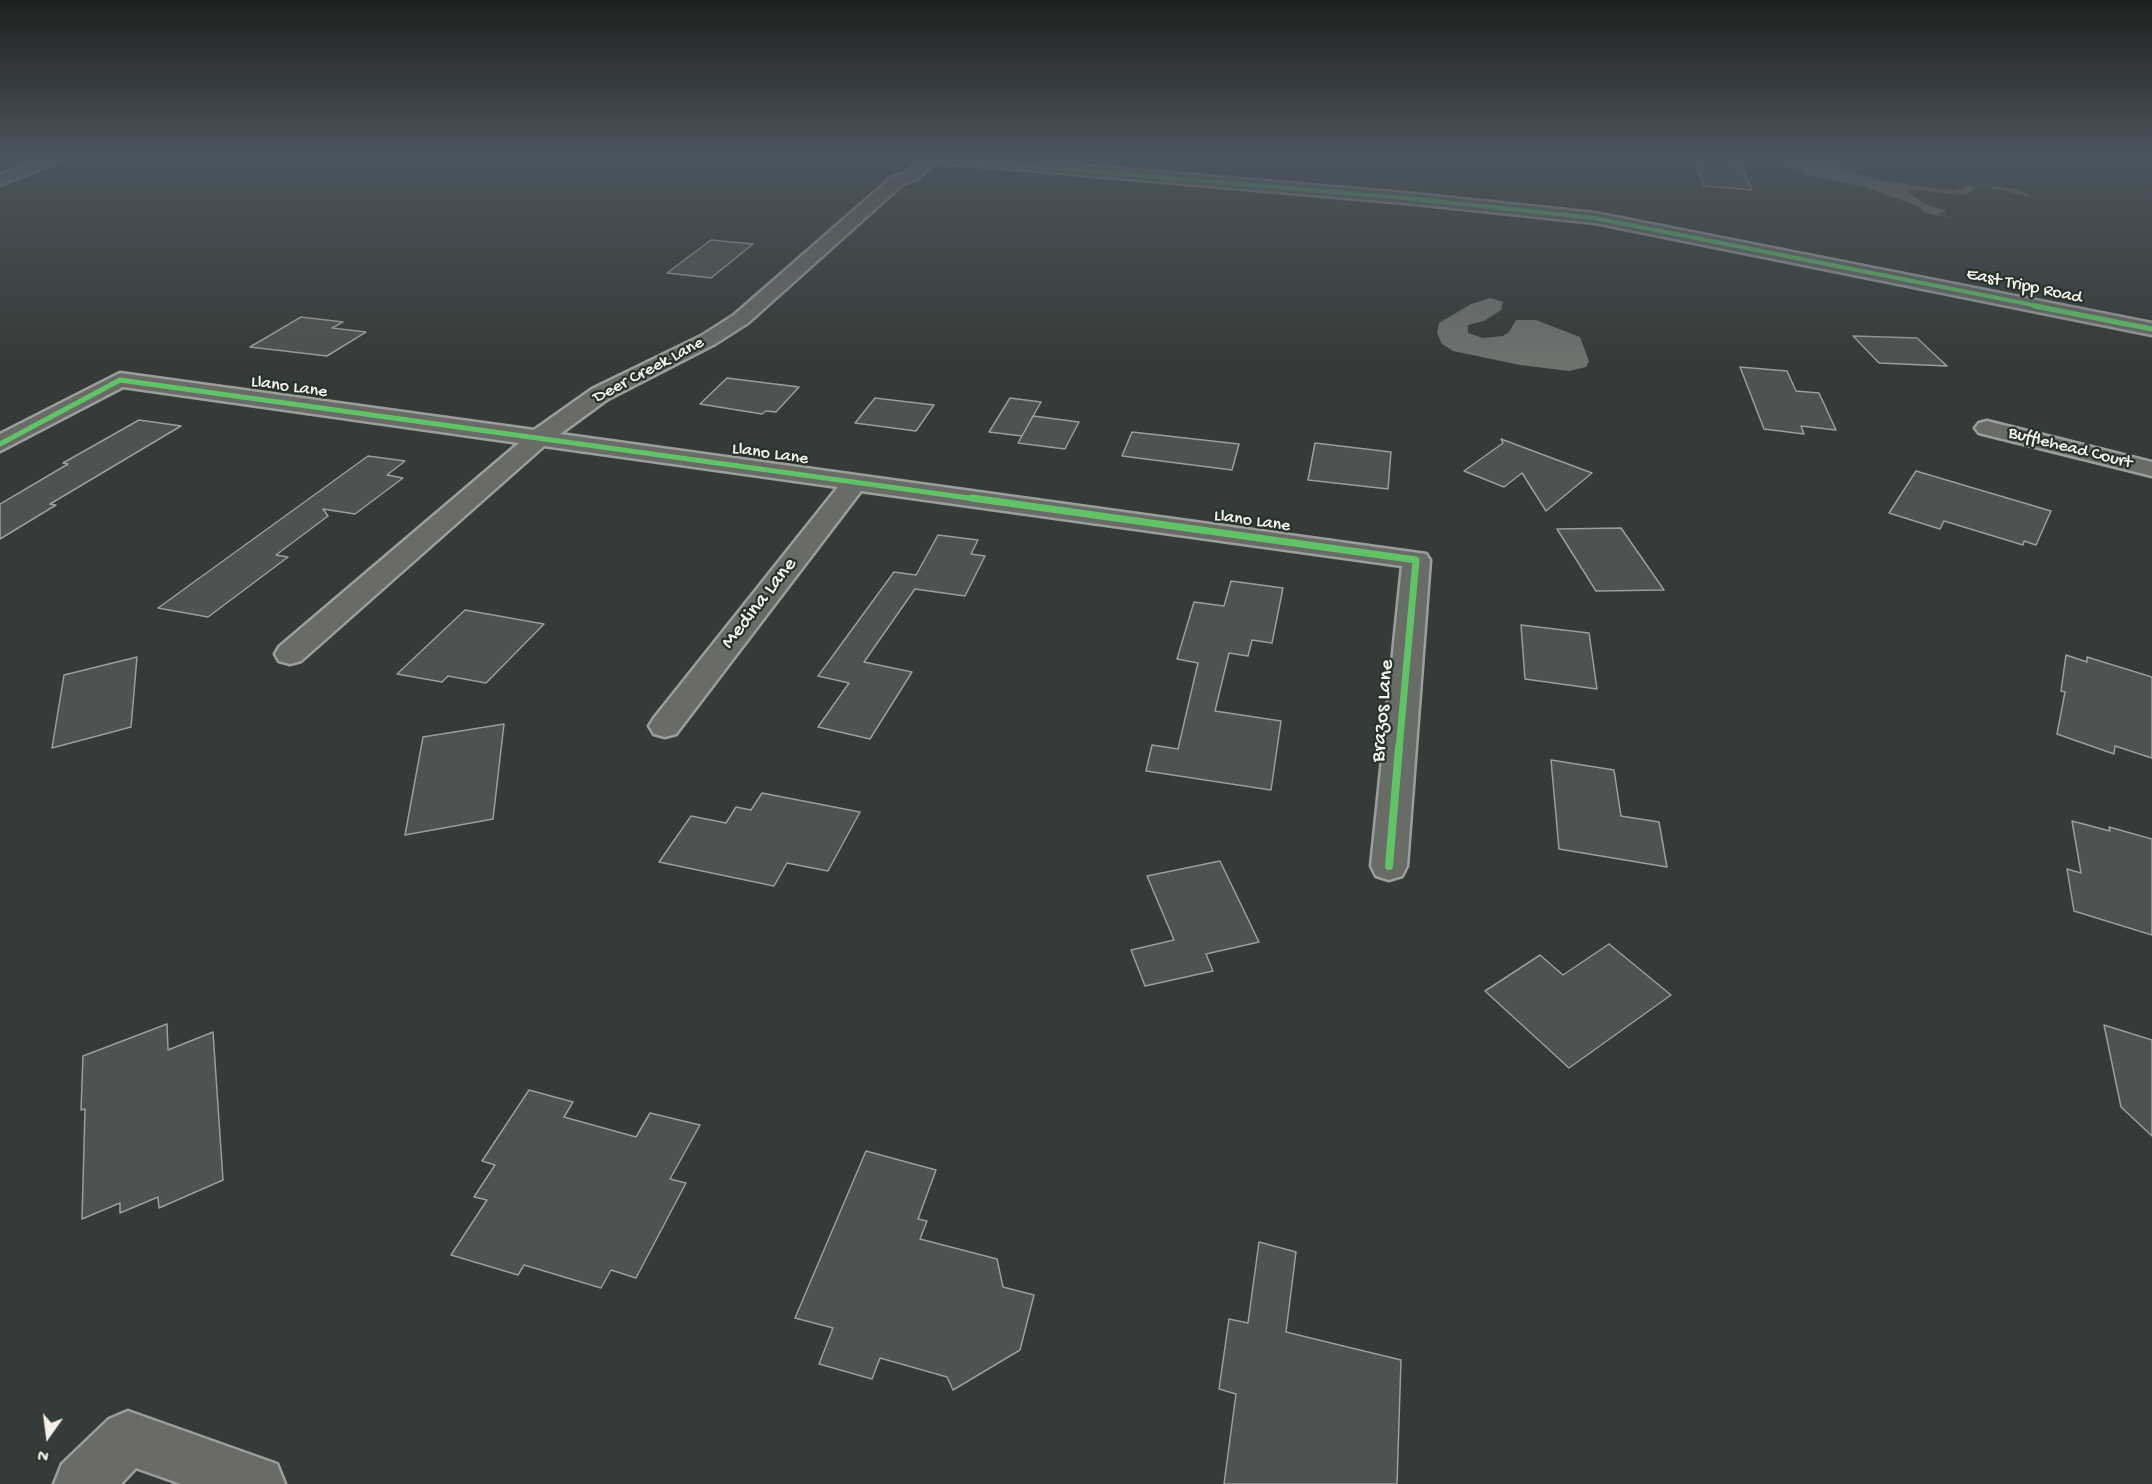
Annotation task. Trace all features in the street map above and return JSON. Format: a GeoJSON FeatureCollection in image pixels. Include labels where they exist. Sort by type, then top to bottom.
{"type":"FeatureCollection","features":[{"type":"Feature","properties":{"kind":"street","name":"Deer Creek Lane"},"geometry":{"type":"LineString","coordinates":[[290,654],[540,437],[600,394],[708,340],[741,319],[846,226]]}},
{"type":"Feature","properties":{"kind":"street","name":"East Tripp Road"},"geometry":{"type":"LineString","coordinates":[[1636,226],[2152,329]]}},
{"type":"Feature","properties":{"kind":"street","name":"Llano Lane"},"geometry":{"type":"LineString","coordinates":[[0,444],[120,380],[1416,560]]}},
{"type":"Feature","properties":{"kind":"street","name":"Bufflehead Court"},"geometry":{"type":"LineString","coordinates":[[1987,428],[2152,469]]}},
{"type":"Feature","properties":{"kind":"street","name":"Medina Lane"},"geometry":{"type":"LineString","coordinates":[[664,726],[855,482]]}},
{"type":"Feature","properties":{"kind":"street","name":"Brazos Lane"},"geometry":{"type":"LineString","coordinates":[[1389,866],[1416,560]]}},
{"type":"Feature","properties":{"kind":"street"},"geometry":{"type":"LineString","coordinates":[[82,1484],[128,1438],[257,1484]]}},
{"type":"Feature","properties":{"kind":"shaded area"},"geometry":{"type":"Polygon","coordinates":[[[1490,298],[1503,302],[1501,310],[1484,321],[1468,325],[1468,333],[1483,338],[1503,336],[1509,332],[1516,320],[1536,320],[1580,337],[1589,361],[1586,367],[1569,371],[1520,365],[1453,351],[1442,344],[1437,333],[1439,323],[1471,304],[1490,298]]]}},
{"type":"Feature","properties":{"kind":"building"},"geometry":{"type":"Polygon","coordinates":[[[711,240],[753,244],[711,278],[667,273],[711,240]]]}},
{"type":"Feature","properties":{"kind":"building"},"geometry":{"type":"Polygon","coordinates":[[[301,317],[343,322],[332,328],[366,332],[327,356],[250,347],[301,317]]]}},
{"type":"Feature","properties":{"kind":"building"},"geometry":{"type":"Polygon","coordinates":[[[1853,336],[1917,338],[1947,366],[1879,363],[1853,336]]]}},
{"type":"Feature","properties":{"kind":"building"},"geometry":{"type":"Polygon","coordinates":[[[1740,367],[1787,371],[1796,391],[1819,393],[1836,430],[1801,426],[1804,434],[1764,429],[1740,367]]]}},
{"type":"Feature","properties":{"kind":"building"},"geometry":{"type":"Polygon","coordinates":[[[727,378],[799,387],[776,412],[766,411],[762,414],[700,404],[727,378]]]}},
{"type":"Feature","properties":{"kind":"building"},"geometry":{"type":"Polygon","coordinates":[[[875,398],[934,405],[916,431],[855,423],[875,398]]]}},
{"type":"Feature","properties":{"kind":"building"},"geometry":{"type":"Polygon","coordinates":[[[1010,398],[1041,402],[1022,436],[989,432],[1010,398]]]}},
{"type":"Feature","properties":{"kind":"building"},"geometry":{"type":"Polygon","coordinates":[[[1033,416],[1079,422],[1065,449],[1018,443],[1033,416]]]}},
{"type":"Feature","properties":{"kind":"building"},"geometry":{"type":"Polygon","coordinates":[[[139,420],[181,426],[50,504],[56,505],[0,539],[0,504],[68,464],[63,463],[139,420]]]}},
{"type":"Feature","properties":{"kind":"building"},"geometry":{"type":"Polygon","coordinates":[[[1132,432],[1239,444],[1232,470],[1122,456],[1132,432]]]}},
{"type":"Feature","properties":{"kind":"building"},"geometry":{"type":"Polygon","coordinates":[[[1501,439],[1592,473],[1546,511],[1522,473],[1504,487],[1464,471],[1503,443],[1501,439]]]}},
{"type":"Feature","properties":{"kind":"building"},"geometry":{"type":"Polygon","coordinates":[[[1315,443],[1391,452],[1388,489],[1308,480],[1315,443]]]}},
{"type":"Feature","properties":{"kind":"building"},"geometry":{"type":"Polygon","coordinates":[[[368,456],[405,461],[387,475],[403,478],[355,514],[323,509],[328,516],[276,555],[288,557],[208,617],[158,608],[368,456]]]}},
{"type":"Feature","properties":{"kind":"building"},"geometry":{"type":"Polygon","coordinates":[[[1916,471],[2051,511],[2036,545],[2024,541],[2023,545],[1944,521],[1940,529],[1889,513],[1916,471]]]}},
{"type":"Feature","properties":{"kind":"building"},"geometry":{"type":"Polygon","coordinates":[[[1621,528],[1664,590],[1596,591],[1557,529],[1621,528]]]}},
{"type":"Feature","properties":{"kind":"building"},"geometry":{"type":"Polygon","coordinates":[[[938,535],[978,540],[971,554],[985,556],[965,596],[915,589],[864,662],[912,672],[870,739],[818,727],[849,683],[818,676],[894,572],[916,575],[938,535]]]}},
{"type":"Feature","properties":{"kind":"building"},"geometry":{"type":"Polygon","coordinates":[[[1231,581],[1283,588],[1272,643],[1252,640],[1248,656],[1229,653],[1215,711],[1281,721],[1271,790],[1146,771],[1152,745],[1178,749],[1198,663],[1177,659],[1194,602],[1224,606],[1231,581]]]}},
{"type":"Feature","properties":{"kind":"building"},"geometry":{"type":"Polygon","coordinates":[[[465,610],[544,624],[486,683],[448,676],[442,682],[397,674],[465,610]]]}},
{"type":"Feature","properties":{"kind":"building"},"geometry":{"type":"Polygon","coordinates":[[[1521,625],[1589,633],[1597,689],[1525,679],[1521,625]]]}},
{"type":"Feature","properties":{"kind":"building"},"geometry":{"type":"Polygon","coordinates":[[[2066,655],[2087,662],[2087,657],[2152,677],[2152,758],[2115,746],[2114,754],[2057,734],[2065,692],[2061,691],[2066,655]]]}},
{"type":"Feature","properties":{"kind":"building"},"geometry":{"type":"Polygon","coordinates":[[[137,657],[131,727],[52,748],[64,675],[137,657]]]}},
{"type":"Feature","properties":{"kind":"building"},"geometry":{"type":"Polygon","coordinates":[[[504,724],[493,819],[405,835],[423,737],[504,724]]]}},
{"type":"Feature","properties":{"kind":"building"},"geometry":{"type":"Polygon","coordinates":[[[1551,760],[1614,770],[1621,816],[1659,822],[1667,867],[1559,849],[1551,760]]]}},
{"type":"Feature","properties":{"kind":"building"},"geometry":{"type":"Polygon","coordinates":[[[762,793],[860,812],[828,871],[787,863],[774,886],[659,862],[691,816],[726,823],[736,807],[751,810],[762,793]]]}},
{"type":"Feature","properties":{"kind":"building"},"geometry":{"type":"Polygon","coordinates":[[[2072,821],[2110,831],[2109,827],[2152,839],[2152,935],[2074,911],[2067,869],[2081,873],[2072,821]]]}},
{"type":"Feature","properties":{"kind":"building"},"geometry":{"type":"Polygon","coordinates":[[[1220,861],[1259,942],[1206,954],[1213,971],[1145,986],[1131,950],[1174,940],[1147,876],[1220,861]]]}},
{"type":"Feature","properties":{"kind":"building"},"geometry":{"type":"Polygon","coordinates":[[[1609,944],[1671,995],[1569,1068],[1485,991],[1540,955],[1563,975],[1609,944]]]}},
{"type":"Feature","properties":{"kind":"building"},"geometry":{"type":"Polygon","coordinates":[[[167,1024],[168,1050],[213,1032],[223,1180],[159,1208],[158,1197],[120,1213],[120,1203],[82,1219],[85,1109],[81,1110],[83,1056],[167,1024]]]}},
{"type":"Feature","properties":{"kind":"building"},"geometry":{"type":"Polygon","coordinates":[[[2104,1025],[2152,1040],[2152,1136],[2121,1107],[2104,1025]]]}},
{"type":"Feature","properties":{"kind":"building"},"geometry":{"type":"Polygon","coordinates":[[[529,1090],[573,1102],[564,1117],[636,1137],[650,1113],[700,1125],[670,1179],[686,1183],[636,1278],[611,1270],[601,1288],[524,1265],[518,1275],[451,1255],[487,1200],[474,1197],[495,1165],[482,1161],[529,1090]]]}},
{"type":"Feature","properties":{"kind":"building"},"geometry":{"type":"Polygon","coordinates":[[[866,1151],[936,1170],[918,1219],[927,1221],[920,1239],[997,1259],[1003,1287],[1034,1295],[1020,1350],[953,1390],[947,1377],[880,1358],[872,1379],[819,1364],[833,1328],[795,1318],[866,1151]]]}},
{"type":"Feature","properties":{"kind":"building"},"geometry":{"type":"Polygon","coordinates":[[[1259,1242],[1296,1252],[1286,1332],[1401,1360],[1397,1484],[1224,1484],[1236,1394],[1219,1389],[1229,1319],[1248,1323],[1259,1242]]]}},
{"type":"Feature","properties":{"kind":"cycle path"},"geometry":{"type":"LineString","coordinates":[[1636,226],[2152,329]]}},
{"type":"Feature","properties":{"kind":"cycle path"},"geometry":{"type":"LineString","coordinates":[[0,444],[120,380],[1416,560],[1389,866]]}}]}
